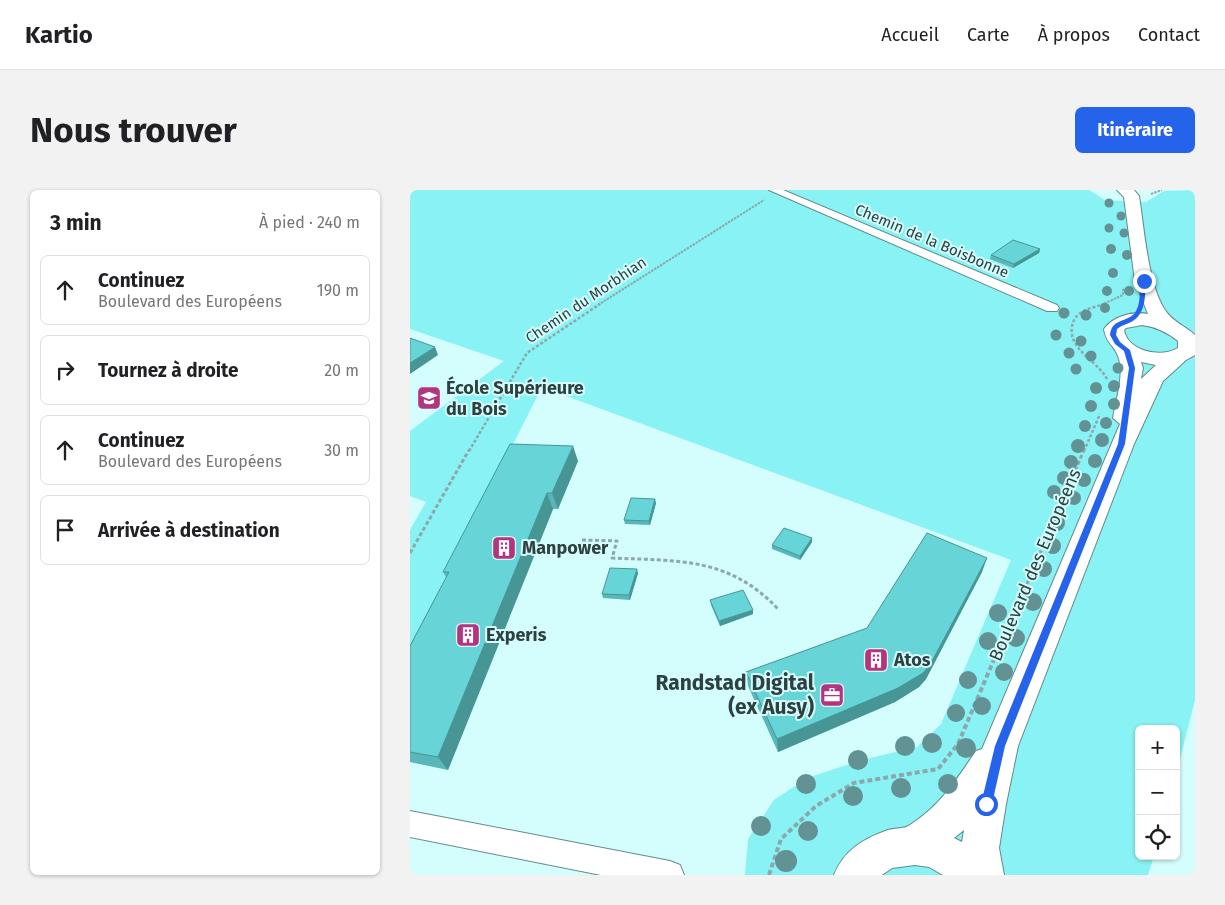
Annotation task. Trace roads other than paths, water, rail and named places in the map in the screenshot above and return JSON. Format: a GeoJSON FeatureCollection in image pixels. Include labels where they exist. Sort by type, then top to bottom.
{"type":"FeatureCollection","features":[{"type":"Feature","properties":{"kind":"street","name":"Chemin de la Boisbonne"},"geometry":{"type":"LineString","coordinates":[[776,191],[1052,308]]}},
{"type":"Feature","properties":{"kind":"street"},"geometry":{"type":"LineString","coordinates":[[1132,192],[1144,281],[1155,310],[1167,325]]}},
{"type":"Feature","properties":{"kind":"street"},"geometry":{"type":"LineString","coordinates":[[1131,320],[1140,310],[1144,281]]}},
{"type":"Feature","properties":{"kind":"street"},"geometry":{"type":"LineString","coordinates":[[1167,325],[1155,321],[1131,320],[1120,323],[1114,328],[1113,335],[1117,343],[1127,350],[1152,359],[1177,358]]}},
{"type":"Feature","properties":{"kind":"street","name":"Boulevard des Européens"},"geometry":{"type":"LineString","coordinates":[[984,875],[980,848],[986,804],[1000,746],[1122,444],[1154,378],[1177,358],[1185,355],[1190,345],[1184,334],[1167,325]]}},
{"type":"Feature","properties":{"kind":"street","name":"Boulevard des Européens"},"geometry":{"type":"LineString","coordinates":[[1122,444],[1132,368],[1127,350]]}},
{"type":"Feature","properties":{"kind":"street","name":"Boulevard des Européens"},"geometry":{"type":"LineString","coordinates":[[917,845],[960,808],[1000,746]]}},
{"type":"Feature","properties":{"kind":"street"},"geometry":{"type":"LineString","coordinates":[[410,824],[670,875]]}},
{"type":"Feature","properties":{"kind":"street"},"geometry":{"type":"LineString","coordinates":[[854,875],[864,862],[886,850],[917,845],[945,853],[969,869],[974,875]]}},
{"type":"Feature","properties":{"kind":"place","name":"École Supérieure du Bois"},"geometry":{"type":"Point","coordinates":[429,398]}},
{"type":"Feature","properties":{"kind":"place","name":"Manpower"},"geometry":{"type":"Point","coordinates":[504,548]}},
{"type":"Feature","properties":{"kind":"place","name":"Experis"},"geometry":{"type":"Point","coordinates":[468,635]}},
{"type":"Feature","properties":{"kind":"place","name":"Atos"},"geometry":{"type":"Point","coordinates":[876,660]}},
{"type":"Feature","properties":{"kind":"place","name":"Randstad Digital (ex Ausy)"},"geometry":{"type":"Point","coordinates":[832,695]}}]}
